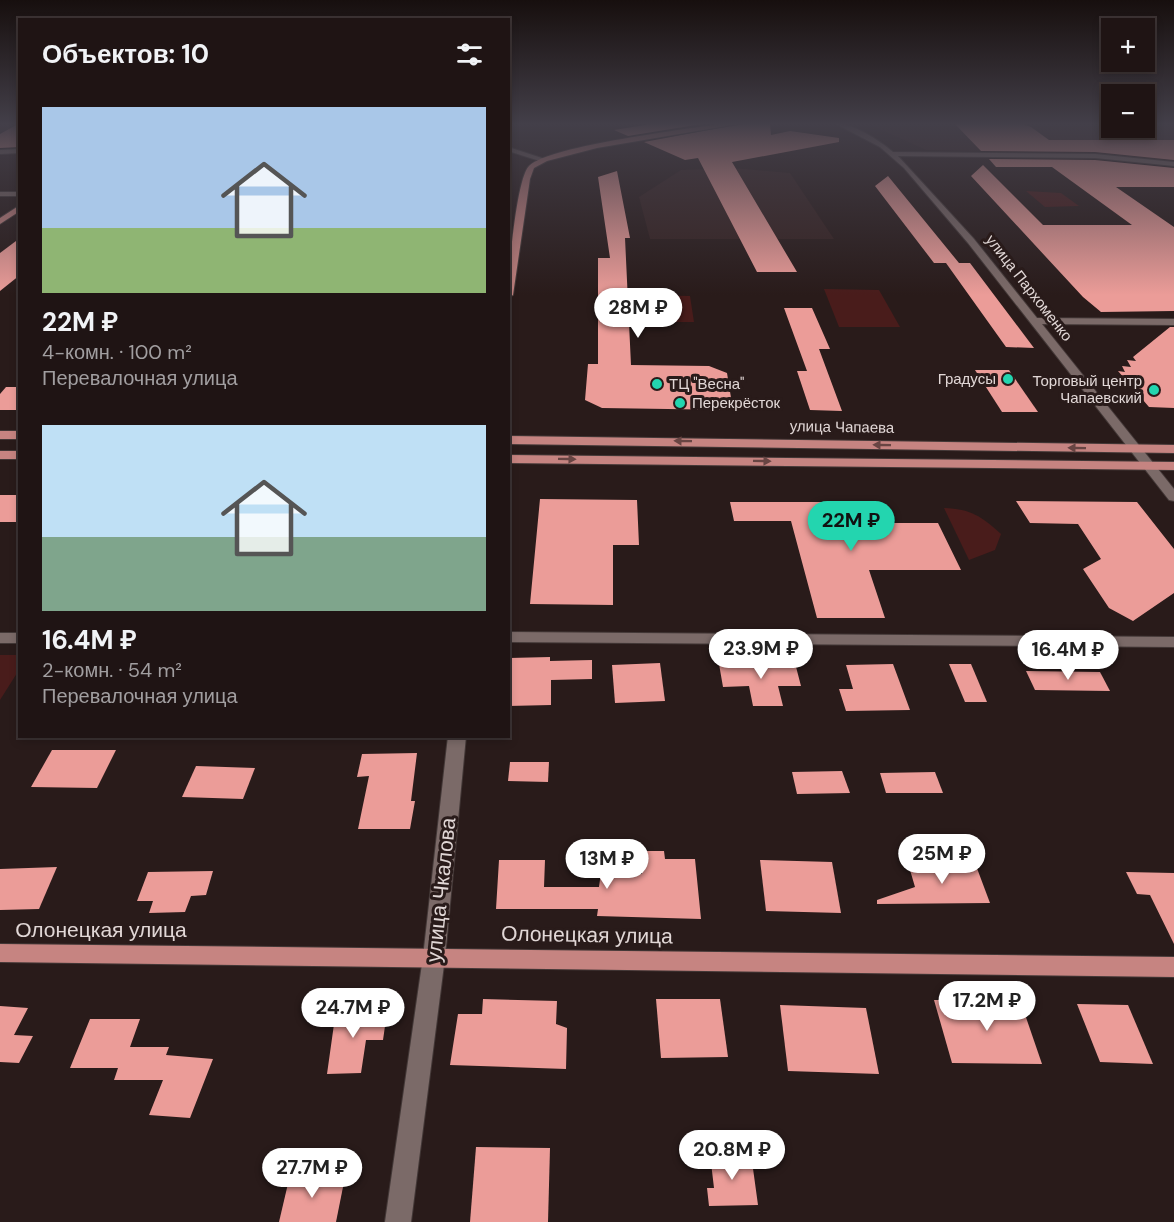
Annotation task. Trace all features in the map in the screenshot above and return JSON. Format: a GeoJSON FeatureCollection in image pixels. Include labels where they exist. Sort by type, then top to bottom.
{"type":"FeatureCollection","features":[{"type":"Feature","properties":{"kind":"main road"},"geometry":{"type":"LineString","coordinates":[[510,283],[527,180]]}},
{"type":"Feature","properties":{"kind":"main road"},"geometry":{"type":"LineString","coordinates":[[0,222],[18,208]]}},
{"type":"Feature","properties":{"kind":"main road"},"geometry":{"type":"LineString","coordinates":[[0,435],[18,435]]}},
{"type":"Feature","properties":{"kind":"main road","name":"улица Чапаева"},"geometry":{"type":"LineString","coordinates":[[510,440],[1174,449]]}},
{"type":"Feature","properties":{"kind":"main road"},"geometry":{"type":"LineString","coordinates":[[0,455],[18,455]]}},
{"type":"Feature","properties":{"kind":"main road","name":"улица Чапаева"},"geometry":{"type":"LineString","coordinates":[[510,459],[1174,466]]}},
{"type":"Feature","properties":{"kind":"main road","name":"Олонецкая улица"},"geometry":{"type":"LineString","coordinates":[[0,953],[1174,967]]}},
{"type":"Feature","properties":{"kind":"street","name":"улица Пархоменко"},"geometry":{"type":"LineString","coordinates":[[915,180],[971,242],[1174,497]]}},
{"type":"Feature","properties":{"kind":"street"},"geometry":{"type":"LineString","coordinates":[[0,194],[18,194]]}},
{"type":"Feature","properties":{"kind":"street"},"geometry":{"type":"LineString","coordinates":[[1034,321],[1174,322]]}},
{"type":"Feature","properties":{"kind":"street"},"geometry":{"type":"LineString","coordinates":[[510,637],[1174,642]]}},
{"type":"Feature","properties":{"kind":"street"},"geometry":{"type":"LineString","coordinates":[[0,638],[18,638]]}},
{"type":"Feature","properties":{"kind":"street","name":"улица Чкалова"},"geometry":{"type":"LineString","coordinates":[[398,1222],[434,957],[457,738]]}},
{"type":"Feature","properties":{"kind":"shaded area"},"geometry":{"type":"Polygon","coordinates":[[[665,180],[795,180],[834,239],[650,239],[639,197],[665,180]]]}},
{"type":"Feature","properties":{"kind":"shaded area"},"geometry":{"type":"Polygon","coordinates":[[[1026,191],[1061,193],[1079,206],[1045,207],[1026,191]]]}},
{"type":"Feature","properties":{"kind":"shaded area"},"geometry":{"type":"Polygon","coordinates":[[[824,289],[879,290],[900,327],[839,327],[824,289]]]}},
{"type":"Feature","properties":{"kind":"shaded area"},"geometry":{"type":"Polygon","coordinates":[[[652,295],[690,296],[694,322],[653,322],[652,295]]]}},
{"type":"Feature","properties":{"kind":"shaded area"},"geometry":{"type":"Polygon","coordinates":[[[944,508],[969,512],[994,528],[1001,534],[995,550],[969,560],[944,508]]]}},
{"type":"Feature","properties":{"kind":"shaded area"},"geometry":{"type":"Polygon","coordinates":[[[0,655],[18,655],[18,672],[0,700],[0,655]]]}},
{"type":"Feature","properties":{"kind":"building"},"geometry":{"type":"Polygon","coordinates":[[[598,180],[619,180],[630,238],[625,238],[631,365],[709,366],[727,373],[733,410],[602,408],[585,400],[588,364],[598,364],[598,258],[610,258],[598,180]]]}},
{"type":"Feature","properties":{"kind":"building"},"geometry":{"type":"Polygon","coordinates":[[[709,180],[743,180],[797,272],[757,272],[709,180]]]}},
{"type":"Feature","properties":{"kind":"building"},"geometry":{"type":"Polygon","coordinates":[[[883,180],[891,180],[959,263],[970,263],[1034,348],[1006,347],[946,263],[934,263],[875,186],[883,180]]]}},
{"type":"Feature","properties":{"kind":"building"},"geometry":{"type":"Polygon","coordinates":[[[975,180],[998,180],[1043,225],[1132,225],[1070,180],[1174,180],[1174,187],[1116,187],[1174,227],[1174,311],[1101,312],[1083,297],[975,180]]]}},
{"type":"Feature","properties":{"kind":"building"},"geometry":{"type":"Polygon","coordinates":[[[18,240],[18,277],[0,291],[0,253],[18,240]]]}},
{"type":"Feature","properties":{"kind":"building"},"geometry":{"type":"Polygon","coordinates":[[[784,308],[812,308],[830,349],[819,349],[842,411],[810,410],[797,371],[807,371],[784,308]]]}},
{"type":"Feature","properties":{"kind":"building","name":"Торговый центр Чапаевский"},"geometry":{"type":"Polygon","coordinates":[[[1170,327],[1174,327],[1174,408],[1149,407],[1118,371],[1125,372],[1122,366],[1131,367],[1127,360],[1136,361],[1133,357],[1170,327]]]}},
{"type":"Feature","properties":{"kind":"building"},"geometry":{"type":"Polygon","coordinates":[[[975,370],[1009,370],[1038,412],[1002,412],[975,370]]]}},
{"type":"Feature","properties":{"kind":"building"},"geometry":{"type":"Polygon","coordinates":[[[6,387],[18,387],[18,410],[0,410],[0,394],[6,387]]]}},
{"type":"Feature","properties":{"kind":"building"},"geometry":{"type":"Polygon","coordinates":[[[0,495],[18,495],[18,522],[0,522],[0,495]]]}},
{"type":"Feature","properties":{"kind":"building"},"geometry":{"type":"Polygon","coordinates":[[[540,499],[637,500],[639,545],[613,545],[613,605],[530,604],[540,499]]]}},
{"type":"Feature","properties":{"kind":"building"},"geometry":{"type":"Polygon","coordinates":[[[1016,501],[1137,502],[1174,549],[1174,593],[1133,621],[1109,608],[1083,569],[1101,559],[1078,524],[1030,523],[1016,501]]]}},
{"type":"Feature","properties":{"kind":"building"},"geometry":{"type":"Polygon","coordinates":[[[730,502],[845,502],[852,523],[938,523],[961,570],[869,570],[885,618],[817,618],[791,521],[734,521],[730,502]]]}},
{"type":"Feature","properties":{"kind":"building"},"geometry":{"type":"Polygon","coordinates":[[[550,657],[550,661],[592,660],[592,679],[551,680],[551,705],[510,706],[510,658],[550,657]]]}},
{"type":"Feature","properties":{"kind":"building"},"geometry":{"type":"Polygon","coordinates":[[[660,663],[665,701],[615,703],[612,665],[660,663]]]}},
{"type":"Feature","properties":{"kind":"building"},"geometry":{"type":"Polygon","coordinates":[[[795,663],[801,686],[778,686],[783,706],[753,706],[749,686],[723,687],[719,664],[795,663]]]}},
{"type":"Feature","properties":{"kind":"building"},"geometry":{"type":"Polygon","coordinates":[[[893,664],[910,710],[846,711],[839,689],[853,689],[846,665],[893,664]]]}},
{"type":"Feature","properties":{"kind":"building"},"geometry":{"type":"Polygon","coordinates":[[[949,664],[971,664],[987,702],[965,702],[949,664]]]}},
{"type":"Feature","properties":{"kind":"building"},"geometry":{"type":"Polygon","coordinates":[[[1026,671],[1100,672],[1110,691],[1035,690],[1026,671]]]}},
{"type":"Feature","properties":{"kind":"building"},"geometry":{"type":"Polygon","coordinates":[[[52,750],[116,750],[97,788],[31,787],[52,750]]]}},
{"type":"Feature","properties":{"kind":"building"},"geometry":{"type":"Polygon","coordinates":[[[417,753],[411,801],[415,801],[410,829],[358,829],[369,776],[357,777],[362,754],[417,753]]]}},
{"type":"Feature","properties":{"kind":"building"},"geometry":{"type":"Polygon","coordinates":[[[510,762],[549,762],[548,782],[508,781],[510,762]]]}},
{"type":"Feature","properties":{"kind":"building"},"geometry":{"type":"Polygon","coordinates":[[[196,766],[255,768],[243,799],[182,797],[196,766]]]}},
{"type":"Feature","properties":{"kind":"building"},"geometry":{"type":"Polygon","coordinates":[[[842,771],[850,793],[797,794],[792,772],[842,771]]]}},
{"type":"Feature","properties":{"kind":"building"},"geometry":{"type":"Polygon","coordinates":[[[935,772],[943,793],[886,793],[880,773],[935,772]]]}},
{"type":"Feature","properties":{"kind":"building"},"geometry":{"type":"Polygon","coordinates":[[[641,851],[664,851],[665,859],[695,859],[701,919],[597,916],[598,909],[496,909],[499,860],[545,860],[544,887],[599,887],[601,872],[642,874],[641,851]]]}},
{"type":"Feature","properties":{"kind":"building"},"geometry":{"type":"Polygon","coordinates":[[[760,860],[832,862],[841,913],[766,911],[760,860]]]}},
{"type":"Feature","properties":{"kind":"building"},"geometry":{"type":"Polygon","coordinates":[[[908,863],[975,863],[990,903],[877,904],[877,900],[915,887],[908,863]]]}},
{"type":"Feature","properties":{"kind":"building"},"geometry":{"type":"Polygon","coordinates":[[[57,867],[39,909],[0,910],[0,869],[57,867]]]}},
{"type":"Feature","properties":{"kind":"building"},"geometry":{"type":"Polygon","coordinates":[[[213,871],[206,895],[191,896],[185,912],[149,913],[153,901],[137,901],[148,872],[213,871]]]}},
{"type":"Feature","properties":{"kind":"building"},"geometry":{"type":"Polygon","coordinates":[[[1126,872],[1174,873],[1174,944],[1150,895],[1137,894],[1126,872]]]}},
{"type":"Feature","properties":{"kind":"building"},"geometry":{"type":"Polygon","coordinates":[[[483,999],[557,1001],[556,1024],[567,1028],[566,1069],[450,1065],[458,1014],[482,1014],[483,999]]]}},
{"type":"Feature","properties":{"kind":"building"},"geometry":{"type":"Polygon","coordinates":[[[656,999],[720,999],[728,1057],[661,1058],[656,999]]]}},
{"type":"Feature","properties":{"kind":"building"},"geometry":{"type":"Polygon","coordinates":[[[934,1000],[1020,1000],[1042,1064],[952,1063],[934,1000]]]}},
{"type":"Feature","properties":{"kind":"building"},"geometry":{"type":"Polygon","coordinates":[[[1077,1004],[1128,1005],[1153,1064],[1100,1062],[1077,1004]]]}},
{"type":"Feature","properties":{"kind":"building"},"geometry":{"type":"Polygon","coordinates":[[[780,1005],[866,1008],[879,1074],[788,1071],[780,1005]]]}},
{"type":"Feature","properties":{"kind":"building"},"geometry":{"type":"Polygon","coordinates":[[[0,1006],[28,1008],[14,1035],[33,1036],[19,1063],[0,1062],[0,1006]]]}},
{"type":"Feature","properties":{"kind":"building"},"geometry":{"type":"Polygon","coordinates":[[[373,1008],[372,1019],[386,1019],[383,1040],[366,1040],[361,1073],[327,1074],[336,1010],[373,1008]]]}},
{"type":"Feature","properties":{"kind":"building"},"geometry":{"type":"Polygon","coordinates":[[[90,1019],[140,1019],[130,1047],[169,1047],[166,1055],[213,1059],[190,1118],[149,1115],[163,1080],[114,1080],[118,1068],[70,1068],[90,1019]]]}},
{"type":"Feature","properties":{"kind":"building"},"geometry":{"type":"Polygon","coordinates":[[[476,1147],[550,1148],[548,1222],[470,1222],[476,1147]]]}},
{"type":"Feature","properties":{"kind":"building"},"geometry":{"type":"Polygon","coordinates":[[[710,1154],[751,1154],[758,1205],[709,1206],[707,1188],[714,1188],[710,1154]]]}},
{"type":"Feature","properties":{"kind":"building"},"geometry":{"type":"Polygon","coordinates":[[[290,1175],[345,1177],[336,1222],[279,1222],[290,1175]]]}},
{"type":"Feature","properties":{"kind":"place","name":"Градусы"},"geometry":{"type":"Point","coordinates":[1008,379]}},
{"type":"Feature","properties":{"kind":"place","name":"ТЦ \"Весна\""},"geometry":{"type":"Point","coordinates":[657,384]}},
{"type":"Feature","properties":{"kind":"place","name":"Торговый центр Чапаевский"},"geometry":{"type":"Point","coordinates":[1154,390]}},
{"type":"Feature","properties":{"kind":"place","name":"Перекрёсток"},"geometry":{"type":"Point","coordinates":[680,403]}}]}
